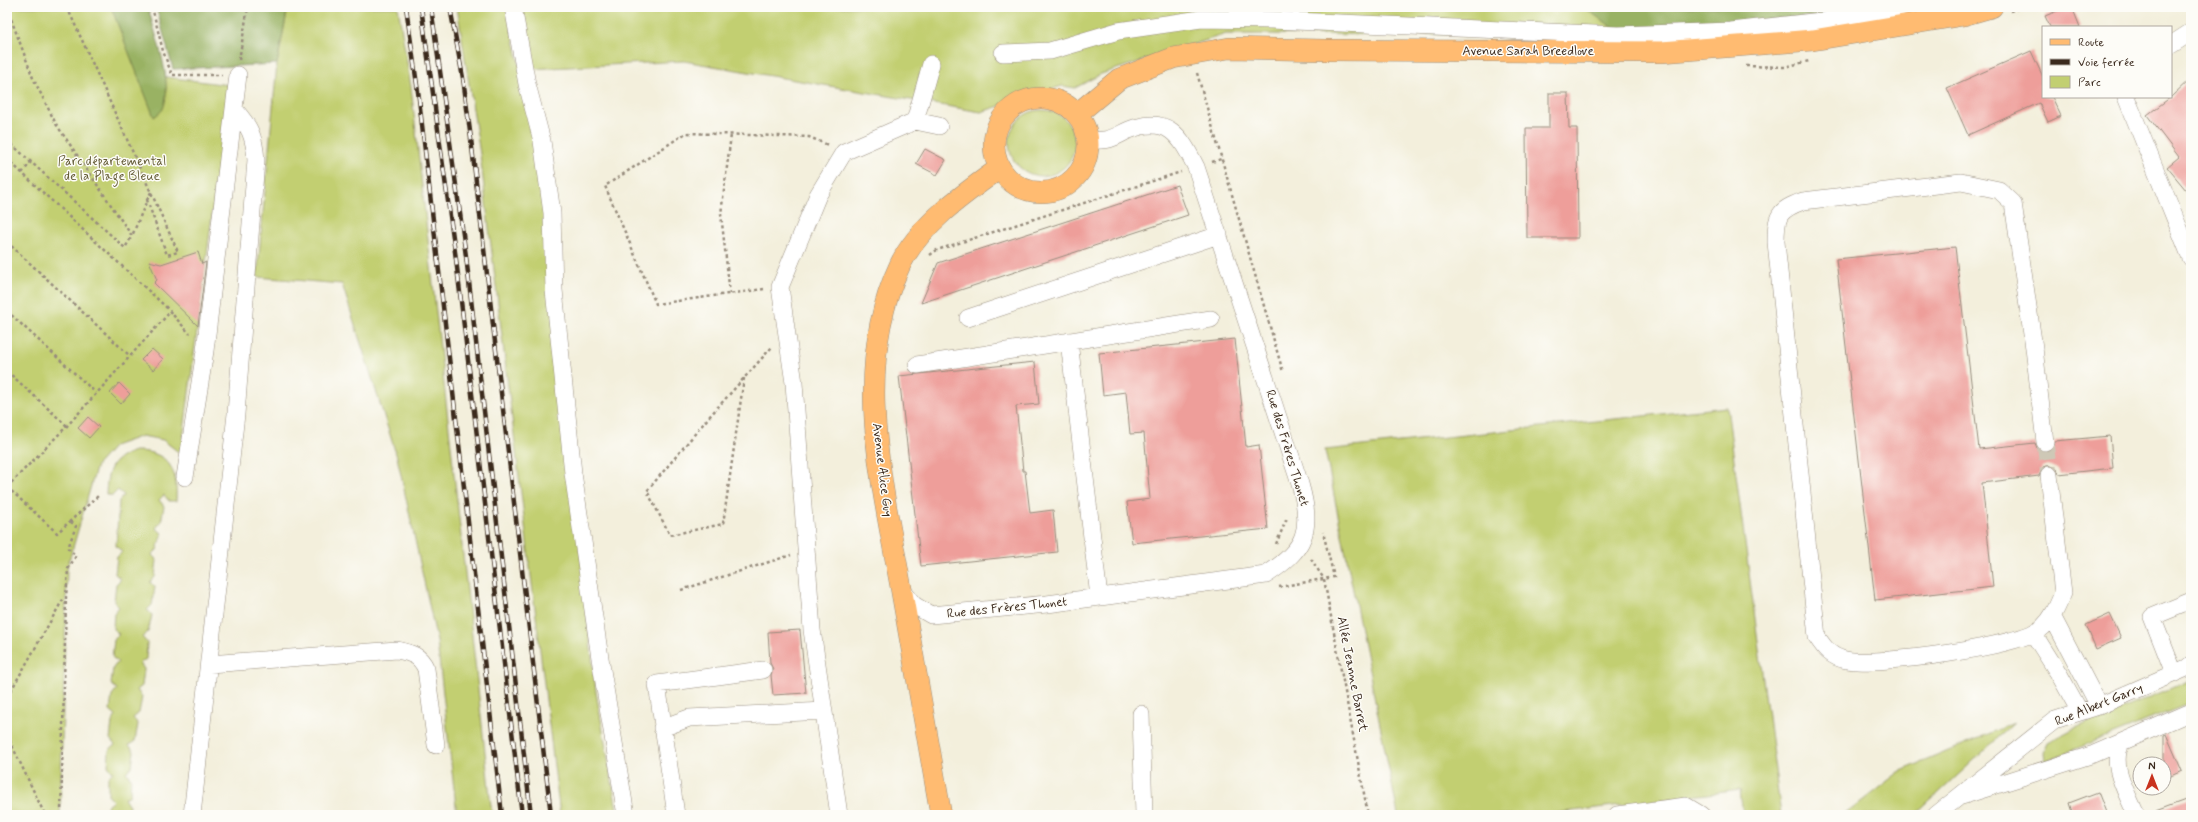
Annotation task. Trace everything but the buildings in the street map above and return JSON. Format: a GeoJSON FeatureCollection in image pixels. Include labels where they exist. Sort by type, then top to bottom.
{"type":"FeatureCollection","features":[{"type":"Feature","properties":{"kind":"main road","name":"Avenue Sarah Breedlove"},"geometry":{"type":"LineString","coordinates":[[1077,114],[1119,79],[1173,58],[1230,48],[1662,52],[1813,40],[1998,10]]}},
{"type":"Feature","properties":{"kind":"main road"},"geometry":{"type":"LineString","coordinates":[[1037,97],[1056,100],[1077,114],[1084,124],[1088,140],[1086,160],[1075,177],[1059,188],[1042,192],[1025,189],[1010,180],[1000,168],[994,149],[996,129],[1005,114],[1021,102],[1037,97]]}},
{"type":"Feature","properties":{"kind":"main road","name":"Avenue Alice Guy"},"geometry":{"type":"LineString","coordinates":[[941,815],[902,590],[882,488],[875,422],[875,360],[885,307],[900,264],[927,227],[966,192],[1000,168]]}},
{"type":"Feature","properties":{"kind":"street"},"geometry":{"type":"LineString","coordinates":[[513,7],[527,84],[542,141],[551,206],[554,290],[573,473],[600,658],[626,815]]}},
{"type":"Feature","properties":{"kind":"street"},"geometry":{"type":"LineString","coordinates":[[1003,53],[1050,51],[1118,32],[1201,19],[1271,20],[1618,35],[1731,32],[1841,19],[1901,7]]}},
{"type":"Feature","properties":{"kind":"street"},"geometry":{"type":"LineString","coordinates":[[2172,44],[2191,32]]}},
{"type":"Feature","properties":{"kind":"street"},"geometry":{"type":"LineString","coordinates":[[915,121],[931,64]]}},
{"type":"Feature","properties":{"kind":"street"},"geometry":{"type":"LineString","coordinates":[[184,477],[206,350],[238,75]]}},
{"type":"Feature","properties":{"kind":"street"},"geometry":{"type":"LineString","coordinates":[[2126,98],[2191,258]]}},
{"type":"Feature","properties":{"kind":"street"},"geometry":{"type":"LineString","coordinates":[[192,815],[236,414],[256,160],[255,142],[249,126],[234,109]]}},
{"type":"Feature","properties":{"kind":"street"},"geometry":{"type":"LineString","coordinates":[[839,815],[812,630],[794,383],[780,287],[818,195],[844,152],[915,121],[938,126]]}},
{"type":"Feature","properties":{"kind":"street","name":"Rue des Frères Thonet"},"geometry":{"type":"LineString","coordinates":[[902,590],[914,605],[931,616],[1099,597],[1266,575],[1292,556],[1306,529],[1307,511],[1304,497],[1219,235],[1196,167],[1187,149],[1167,127],[1156,124],[1130,130],[1109,140],[1088,140]]}},
{"type":"Feature","properties":{"kind":"street"},"geometry":{"type":"LineString","coordinates":[[2045,442],[2034,348],[2013,203],[1999,190],[1961,182],[1803,201],[1786,207],[1776,221],[1776,242],[1817,637],[1829,654],[1845,660],[1865,663],[1961,651],[2020,639],[2043,628],[2056,610],[2063,593],[2049,475]]}},
{"type":"Feature","properties":{"kind":"street"},"geometry":{"type":"LineString","coordinates":[[968,318],[1219,235]]}},
{"type":"Feature","properties":{"kind":"street"},"geometry":{"type":"LineString","coordinates":[[917,365],[1211,319]]}},
{"type":"Feature","properties":{"kind":"street"},"geometry":{"type":"LineString","coordinates":[[1069,341],[1099,597]]}},
{"type":"Feature","properties":{"kind":"street"},"geometry":{"type":"LineString","coordinates":[[2174,673],[2152,617],[2191,601]]}},
{"type":"Feature","properties":{"kind":"street"},"geometry":{"type":"LineString","coordinates":[[2052,616],[2099,706]]}},
{"type":"Feature","properties":{"kind":"street"},"geometry":{"type":"LineString","coordinates":[[2033,633],[2059,674],[2080,712]]}},
{"type":"Feature","properties":{"kind":"street"},"geometry":{"type":"LineString","coordinates":[[209,664],[397,650],[414,654],[422,661],[426,669],[436,745]]}},
{"type":"Feature","properties":{"kind":"street","name":"Rue Albert Garry"},"geometry":{"type":"LineString","coordinates":[[1936,815],[2055,720],[2099,706],[2191,666]]}},
{"type":"Feature","properties":{"kind":"street"},"geometry":{"type":"LineString","coordinates":[[676,815],[662,728],[657,684],[763,670]]}},
{"type":"Feature","properties":{"kind":"street"},"geometry":{"type":"LineString","coordinates":[[662,728],[689,718],[823,711]]}},
{"type":"Feature","properties":{"kind":"street","name":"Rue Albert Garry"},"geometry":{"type":"LineString","coordinates":[[1956,798],[1986,790],[2094,754],[2191,712]]}},
{"type":"Feature","properties":{"kind":"street"},"geometry":{"type":"LineString","coordinates":[[1142,714],[1144,815]]}},
{"type":"Feature","properties":{"kind":"street"},"geometry":{"type":"LineString","coordinates":[[2122,742],[2116,751],[2116,761],[2136,815]]}},
{"type":"Feature","properties":{"kind":"street"},"geometry":{"type":"LineString","coordinates":[[1617,815],[1686,806],[1701,815]]}},
{"type":"Feature","properties":{"kind":"path"},"geometry":{"type":"LineString","coordinates":[[67,7],[178,252],[167,256],[147,200]]}},
{"type":"Feature","properties":{"kind":"path"},"geometry":{"type":"LineString","coordinates":[[152,7],[163,51],[172,75],[238,75],[238,65],[248,7]]}},
{"type":"Feature","properties":{"kind":"path"},"geometry":{"type":"LineString","coordinates":[[1998,10],[2022,7]]}},
{"type":"Feature","properties":{"kind":"path"},"geometry":{"type":"LineString","coordinates":[[7,8],[33,78],[56,124],[132,236]]}},
{"type":"Feature","properties":{"kind":"path"},"geometry":{"type":"LineString","coordinates":[[1738,66],[1785,67],[1815,59]]}},
{"type":"Feature","properties":{"kind":"path"},"geometry":{"type":"LineString","coordinates":[[1198,66],[1196,73],[1285,379]]}},
{"type":"Feature","properties":{"kind":"path"},"geometry":{"type":"LineString","coordinates":[[780,287],[656,304],[605,186],[686,133],[809,137],[844,152]]}},
{"type":"Feature","properties":{"kind":"path"},"geometry":{"type":"LineString","coordinates":[[730,294],[721,214],[731,135]]}},
{"type":"Feature","properties":{"kind":"path"},"geometry":{"type":"LineString","coordinates":[[7,140],[125,248],[132,236],[151,192]]}},
{"type":"Feature","properties":{"kind":"path"},"geometry":{"type":"LineString","coordinates":[[7,159],[170,312],[206,350]]}},
{"type":"Feature","properties":{"kind":"path"},"geometry":{"type":"LineString","coordinates":[[925,259],[937,250],[1222,159]]}},
{"type":"Feature","properties":{"kind":"path"},"geometry":{"type":"LineString","coordinates":[[22,173],[31,162]]}},
{"type":"Feature","properties":{"kind":"path"},"geometry":{"type":"LineString","coordinates":[[7,242],[130,356]]}},
{"type":"Feature","properties":{"kind":"path"},"geometry":{"type":"LineString","coordinates":[[7,311],[96,393]]}},
{"type":"Feature","properties":{"kind":"path"},"geometry":{"type":"LineString","coordinates":[[98,496],[71,522],[57,533],[7,487],[67,426],[170,312]]}},
{"type":"Feature","properties":{"kind":"path"},"geometry":{"type":"LineString","coordinates":[[744,378],[723,524],[670,535],[647,491],[709,417],[787,330]]}},
{"type":"Feature","properties":{"kind":"path"},"geometry":{"type":"LineString","coordinates":[[7,371],[67,426]]}},
{"type":"Feature","properties":{"kind":"path"},"geometry":{"type":"LineString","coordinates":[[7,468],[7,482]]}},
{"type":"Feature","properties":{"kind":"path"},"geometry":{"type":"LineString","coordinates":[[1273,549],[1288,516]]}},
{"type":"Feature","properties":{"kind":"path"},"geometry":{"type":"LineString","coordinates":[[61,815],[66,597],[68,568],[76,556],[68,548],[76,526],[71,522]]}},
{"type":"Feature","properties":{"kind":"path"},"geometry":{"type":"LineString","coordinates":[[1291,584],[1334,577],[1322,531]]}},
{"type":"Feature","properties":{"kind":"path","name":"Allée Jeanne Barret"},"geometry":{"type":"LineString","coordinates":[[1300,543],[1324,579],[1368,815]]}},
{"type":"Feature","properties":{"kind":"path"},"geometry":{"type":"LineString","coordinates":[[681,590],[806,550]]}},
{"type":"Feature","properties":{"kind":"path"},"geometry":{"type":"LineString","coordinates":[[7,564],[9,581],[7,624]]}},
{"type":"Feature","properties":{"kind":"path"},"geometry":{"type":"LineString","coordinates":[[7,693],[9,694],[62,601],[66,597]]}},
{"type":"Feature","properties":{"kind":"path"},"geometry":{"type":"LineString","coordinates":[[7,736],[46,815]]}},
{"type":"Feature","properties":{"kind":"green space","name":"Parc départemental de la Plage Bleue"},"geometry":{"type":"Polygon","coordinates":[[[7,7],[148,7],[166,77],[229,85],[181,454],[163,440],[142,436],[114,446],[97,465],[67,568],[60,815],[7,815],[7,7]]]}},
{"type":"Feature","properties":{"kind":"green space"},"geometry":{"type":"Polygon","coordinates":[[[111,7],[148,7],[159,44],[165,72],[166,86],[166,98],[163,109],[154,117],[111,7]]]}},
{"type":"Feature","properties":{"kind":"green space"},"geometry":{"type":"Polygon","coordinates":[[[156,7],[288,7],[277,64],[173,69],[156,7]]]}},
{"type":"Feature","properties":{"kind":"green space"},"geometry":{"type":"Polygon","coordinates":[[[288,7],[398,7],[411,87],[492,815],[457,815],[437,641],[397,457],[342,284],[257,277],[277,64],[288,7]]]}},
{"type":"Feature","properties":{"kind":"green space"},"geometry":{"type":"Polygon","coordinates":[[[457,7],[1727,7],[1624,35],[1226,34],[1101,74],[1075,88],[1062,86],[981,112],[684,61],[530,69],[523,10],[507,9],[541,160],[596,692],[618,815],[560,815],[480,154],[457,7]]]}},
{"type":"Feature","properties":{"kind":"green space"},"geometry":{"type":"Polygon","coordinates":[[[1583,7],[1901,7],[1624,35],[1583,7]]]}},
{"type":"Feature","properties":{"kind":"green space"},"geometry":{"type":"Polygon","coordinates":[[[1042,110],[1055,112],[1070,125],[1073,130],[1075,143],[1073,156],[1060,171],[1055,174],[1042,176],[1029,174],[1014,161],[1011,156],[1009,143],[1011,130],[1024,115],[1029,112],[1042,110]]]}},
{"type":"Feature","properties":{"kind":"green space"},"geometry":{"type":"Polygon","coordinates":[[[1727,407],[1781,815],[1743,815],[1740,790],[1541,815],[1398,815],[1325,450],[1727,407]]]}},
{"type":"Feature","properties":{"kind":"green space"},"geometry":{"type":"Polygon","coordinates":[[[135,451],[156,454],[169,464],[173,471],[175,480],[176,501],[169,501],[164,495],[159,500],[164,506],[161,522],[156,528],[162,533],[157,550],[152,555],[157,560],[155,577],[150,582],[155,587],[152,605],[147,610],[152,615],[148,632],[142,637],[147,643],[146,659],[140,663],[144,669],[142,686],[137,690],[142,697],[139,713],[133,718],[138,724],[135,741],[129,745],[134,751],[132,767],[126,772],[131,778],[130,795],[124,799],[129,805],[127,815],[107,815],[107,806],[113,801],[108,795],[108,777],[113,772],[108,766],[109,750],[115,745],[110,739],[112,722],[116,716],[110,711],[112,695],[117,689],[111,684],[113,668],[118,662],[112,657],[114,640],[119,634],[113,629],[114,613],[119,607],[114,602],[116,584],[121,579],[115,574],[117,557],[122,552],[116,546],[119,501],[124,495],[118,490],[113,495],[106,495],[107,479],[115,462],[127,454],[135,451]]]}},
{"type":"Feature","properties":{"kind":"green space"},"geometry":{"type":"Polygon","coordinates":[[[2191,680],[2191,703],[2045,761],[2044,753],[2048,742],[2073,729],[2191,680]]]}},
{"type":"Feature","properties":{"kind":"green space"},"geometry":{"type":"Polygon","coordinates":[[[2014,723],[1915,815],[1844,815],[1899,772],[2014,723]]]}},
{"type":"Feature","properties":{"kind":"tunnel"},"geometry":{"type":"LineString","coordinates":[[2045,442],[2049,475]]}},
{"type":"Feature","properties":{"kind":"railway"},"geometry":{"type":"LineString","coordinates":[[406,7],[419,99],[502,815]]}},
{"type":"Feature","properties":{"kind":"railway"},"geometry":{"type":"LineString","coordinates":[[421,7],[456,259],[522,815]]}},
{"type":"Feature","properties":{"kind":"railway"},"geometry":{"type":"LineString","coordinates":[[431,7],[466,256],[531,815]]}},
{"type":"Feature","properties":{"kind":"railway"},"geometry":{"type":"LineString","coordinates":[[450,7],[463,78],[471,139],[551,815]]}}]}
